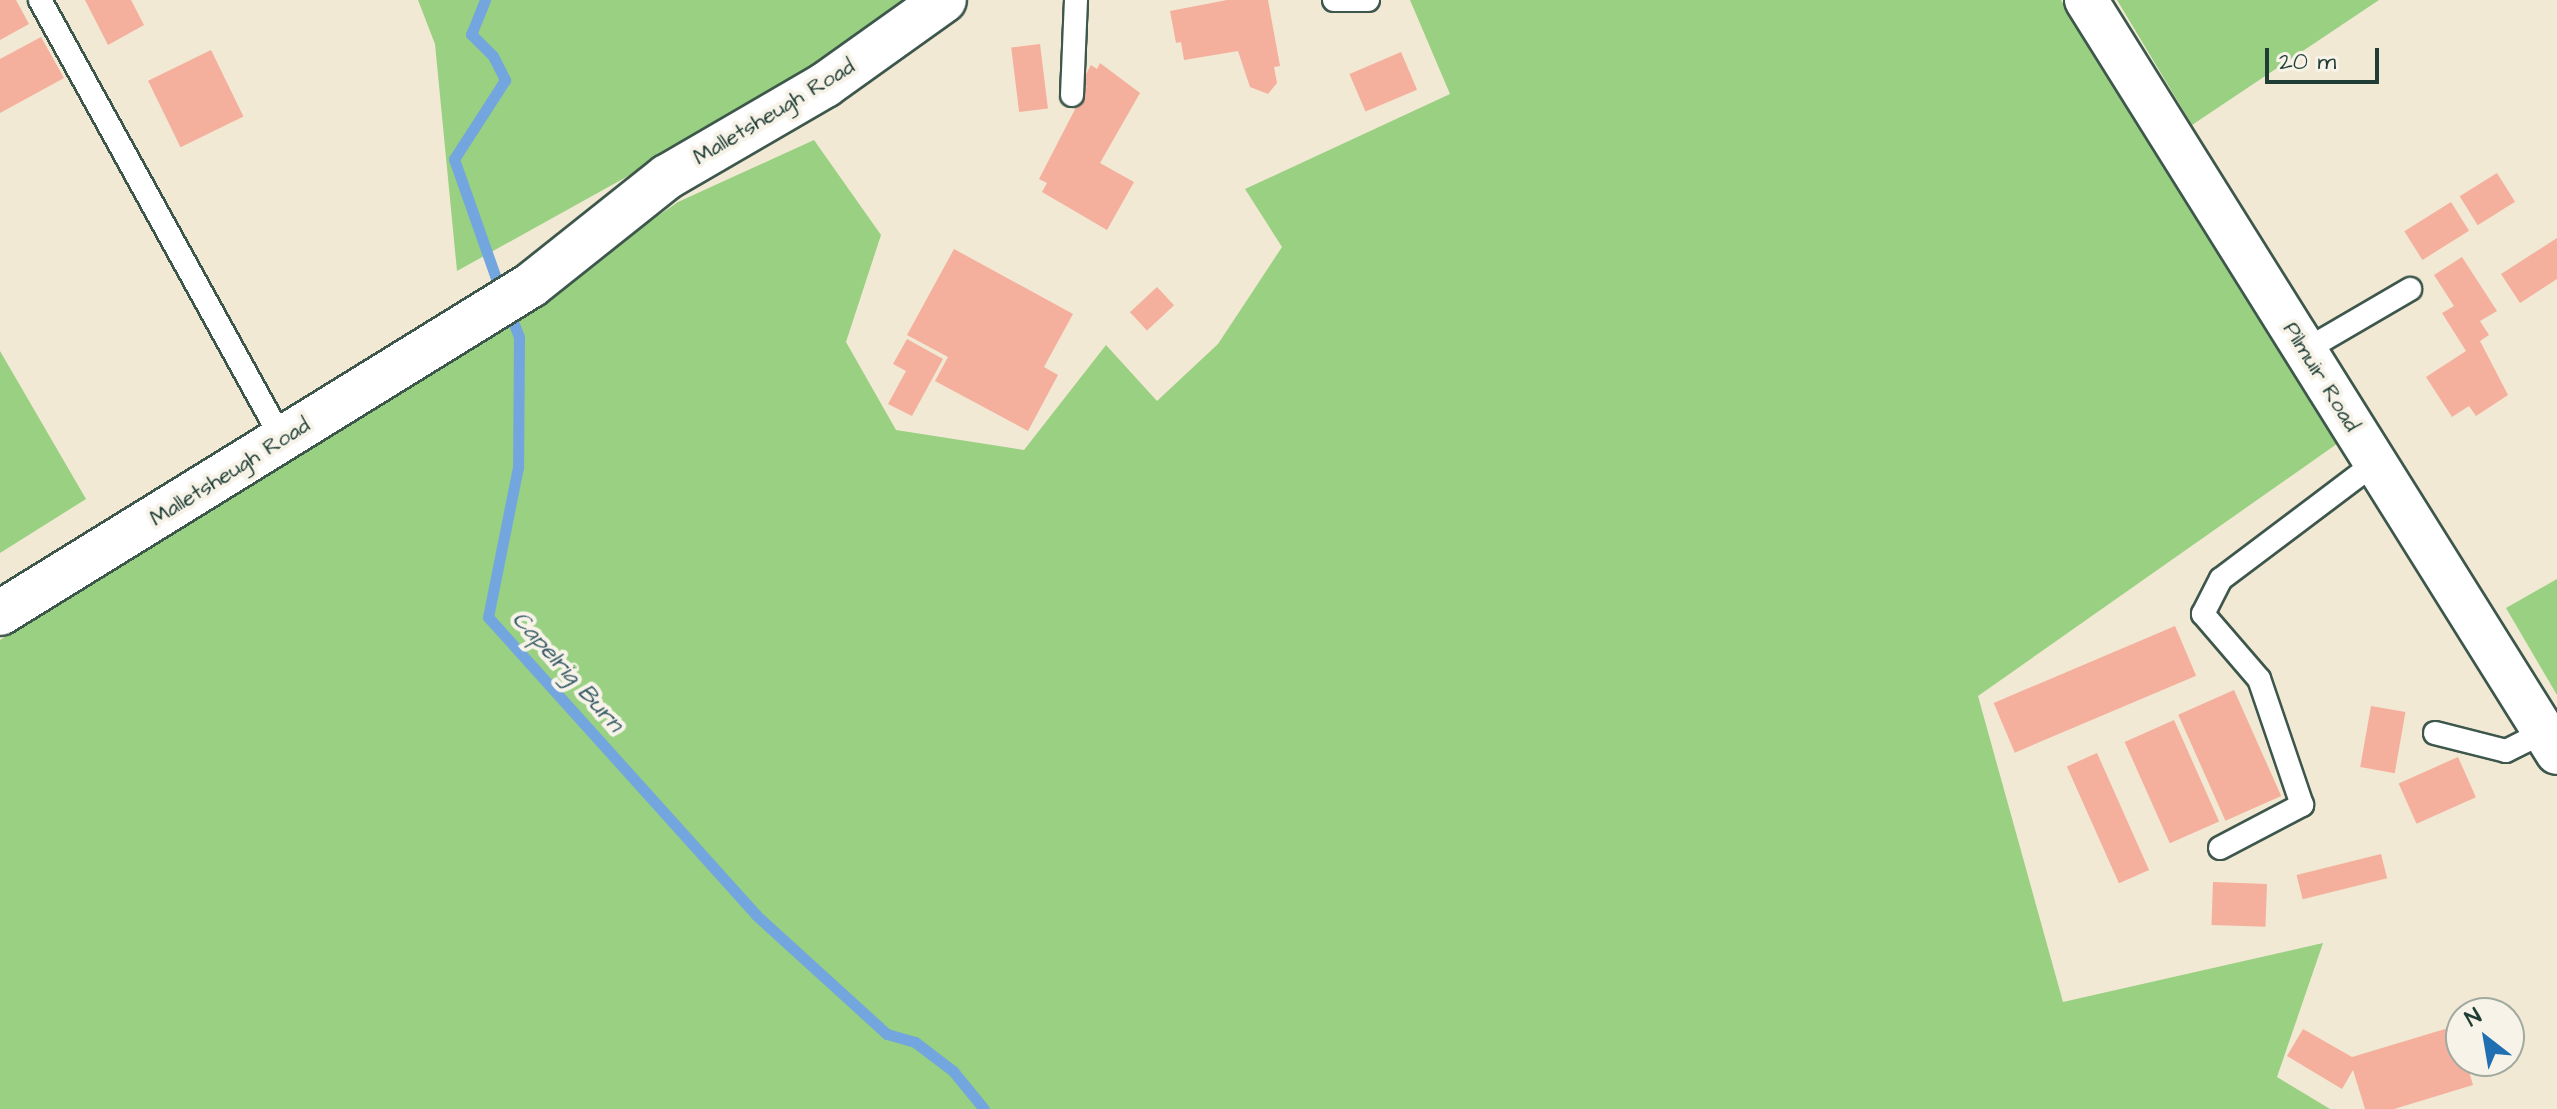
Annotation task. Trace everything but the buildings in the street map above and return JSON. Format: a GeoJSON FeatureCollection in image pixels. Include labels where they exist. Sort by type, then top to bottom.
{"type":"FeatureCollection","features":[{"type":"Feature","properties":{"kind":"street","name":"Malletsheugh Road"},"geometry":{"type":"LineString","coordinates":[[0,613],[531,285],[667,177],[825,85],[944,0]]}},
{"type":"Feature","properties":{"kind":"street","name":"Pilmuir Road"},"geometry":{"type":"LineString","coordinates":[[2086,0],[2550,743]]}},
{"type":"Feature","properties":{"kind":"lane"},"geometry":{"type":"LineString","coordinates":[[40,0],[282,439]]}},
{"type":"Feature","properties":{"kind":"lane"},"geometry":{"type":"LineString","coordinates":[[1072,95],[1076,0]]}},
{"type":"Feature","properties":{"kind":"lane"},"geometry":{"type":"LineString","coordinates":[[1334,0],[1368,0]]}},
{"type":"Feature","properties":{"kind":"lane"},"geometry":{"type":"LineString","coordinates":[[2304,351],[2410,289]]}},
{"type":"Feature","properties":{"kind":"lane"},"geometry":{"type":"LineString","coordinates":[[2220,848],[2302,805],[2259,679],[2203,614],[2221,579],[2375,463]]}},
{"type":"Feature","properties":{"kind":"lane"},"geometry":{"type":"LineString","coordinates":[[2435,733],[2506,751],[2550,743]]}},
{"type":"Feature","properties":{"kind":"green space"},"geometry":{"type":"Polygon","coordinates":[[[418,0],[914,0],[808,76],[457,271],[435,44],[418,0]]]}},
{"type":"Feature","properties":{"kind":"green space"},"geometry":{"type":"Polygon","coordinates":[[[1410,0],[2061,0],[2341,441],[1978,696],[2063,1002],[2323,943],[2277,1077],[2330,1109],[0,1109],[0,640],[407,389],[678,202],[814,140],[881,235],[846,342],[896,430],[1024,450],[1106,345],[1157,401],[1218,344],[1282,247],[1245,189],[1450,94],[1410,0]]]}},
{"type":"Feature","properties":{"kind":"green space"},"geometry":{"type":"Polygon","coordinates":[[[2117,0],[2379,0],[2192,125],[2117,0]]]}},
{"type":"Feature","properties":{"kind":"green space"},"geometry":{"type":"Polygon","coordinates":[[[0,351],[86,499],[0,553],[0,351]]]}},
{"type":"Feature","properties":{"kind":"green space"},"geometry":{"type":"Polygon","coordinates":[[[2557,579],[2557,695],[2506,608],[2557,579]]]}},
{"type":"Feature","properties":{"kind":"waterway","name":"Capelrig Burn"},"geometry":{"type":"LineString","coordinates":[[485,0],[471,34],[493,56],[505,80],[454,159],[502,295]]}},
{"type":"Feature","properties":{"kind":"waterway","name":"Capelrig Burn"},"geometry":{"type":"LineString","coordinates":[[509,311],[519,337],[518,467],[488,617],[756,915],[887,1034],[915,1042],[953,1071],[984,1109]]}}]}
